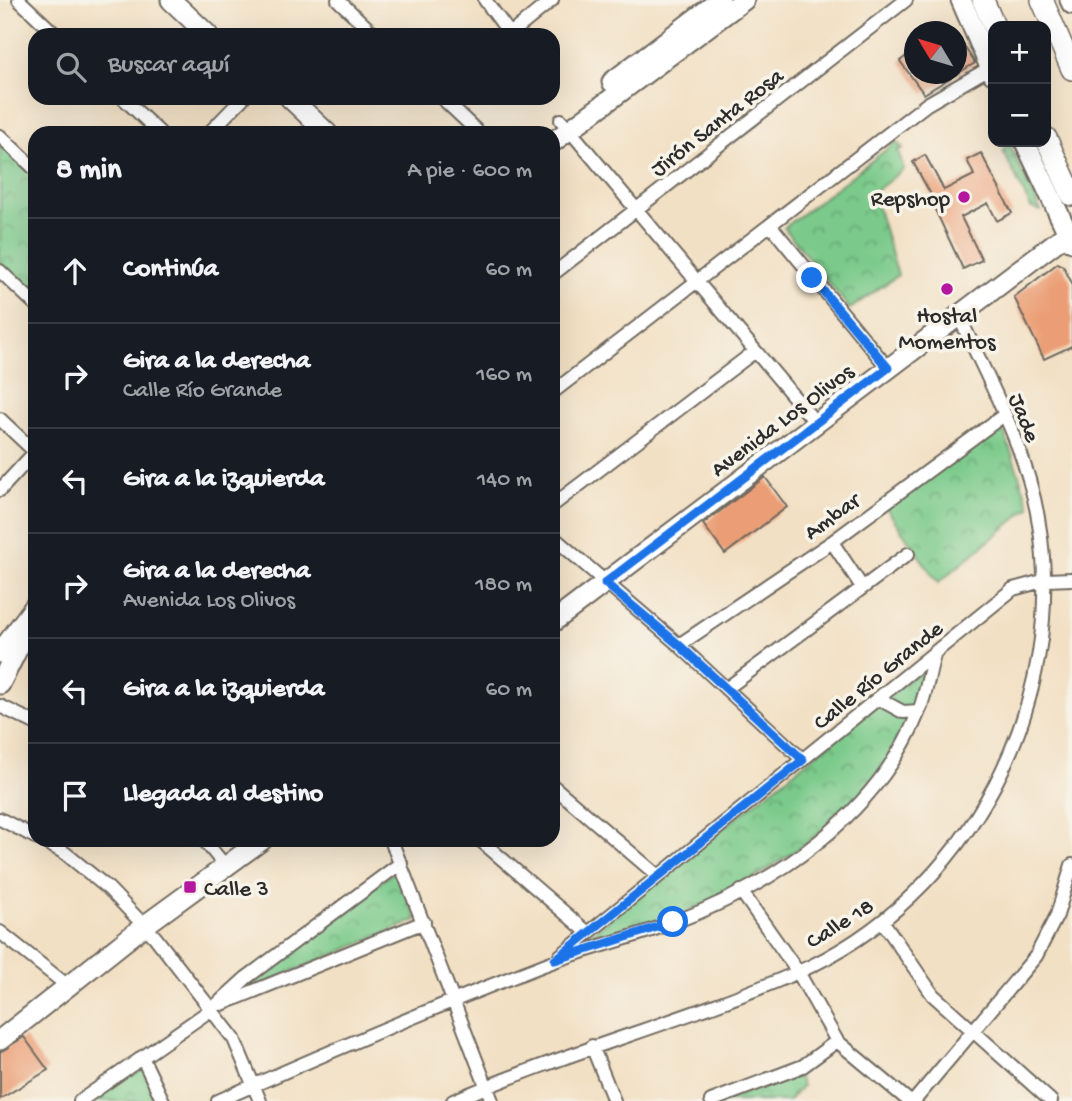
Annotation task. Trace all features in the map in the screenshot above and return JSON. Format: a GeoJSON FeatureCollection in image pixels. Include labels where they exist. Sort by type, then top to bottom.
{"type":"FeatureCollection","features":[{"type":"Feature","properties":{"kind":"main road"},"geometry":{"type":"LineString","coordinates":[[982,0],[992,21]]}},
{"type":"Feature","properties":{"kind":"main road"},"geometry":{"type":"LineString","coordinates":[[1042,0],[1072,69]]}},
{"type":"Feature","properties":{"kind":"main road"},"geometry":{"type":"LineString","coordinates":[[1050,147],[1072,195]]}},
{"type":"Feature","properties":{"kind":"street"},"geometry":{"type":"LineString","coordinates":[[19,0],[49,28]]}},
{"type":"Feature","properties":{"kind":"street"},"geometry":{"type":"LineString","coordinates":[[171,0],[201,28]]}},
{"type":"Feature","properties":{"kind":"street"},"geometry":{"type":"LineString","coordinates":[[187,0],[217,28]]}},
{"type":"Feature","properties":{"kind":"street"},"geometry":{"type":"LineString","coordinates":[[338,0],[368,28]]}},
{"type":"Feature","properties":{"kind":"street"},"geometry":{"type":"LineString","coordinates":[[485,0],[505,28]]}},
{"type":"Feature","properties":{"kind":"street"},"geometry":{"type":"LineString","coordinates":[[517,28],[552,0]]}},
{"type":"Feature","properties":{"kind":"street"},"geometry":{"type":"LineString","coordinates":[[560,132],[565,125],[720,0]]}},
{"type":"Feature","properties":{"kind":"street"},"geometry":{"type":"LineString","coordinates":[[560,127],[744,0]]}},
{"type":"Feature","properties":{"kind":"street","name":"Jirón Santa Rosa"},"geometry":{"type":"LineString","coordinates":[[560,269],[905,0]]}},
{"type":"Feature","properties":{"kind":"street"},"geometry":{"type":"LineString","coordinates":[[961,0],[988,60]]}},
{"type":"Feature","properties":{"kind":"street"},"geometry":{"type":"LineString","coordinates":[[560,387],[927,104],[988,71]]}},
{"type":"Feature","properties":{"kind":"street"},"geometry":{"type":"LineString","coordinates":[[130,105],[153,126]]}},
{"type":"Feature","properties":{"kind":"street"},"geometry":{"type":"LineString","coordinates":[[216,126],[236,105]]}},
{"type":"Feature","properties":{"kind":"street"},"geometry":{"type":"LineString","coordinates":[[281,105],[303,126]]}},
{"type":"Feature","properties":{"kind":"street"},"geometry":{"type":"LineString","coordinates":[[297,105],[320,126]]}},
{"type":"Feature","properties":{"kind":"street"},"geometry":{"type":"LineString","coordinates":[[449,105],[472,126]]}},
{"type":"Feature","properties":{"kind":"street"},"geometry":{"type":"LineString","coordinates":[[565,125],[816,424]]}},
{"type":"Feature","properties":{"kind":"street"},"geometry":{"type":"LineString","coordinates":[[0,136],[28,162]]}},
{"type":"Feature","properties":{"kind":"street"},"geometry":{"type":"LineString","coordinates":[[1027,147],[1071,235]]}},
{"type":"Feature","properties":{"kind":"street"},"geometry":{"type":"LineString","coordinates":[[771,226],[888,368]]}},
{"type":"Feature","properties":{"kind":"street","name":"Avenida Los Olivos"},"geometry":{"type":"LineString","coordinates":[[560,617],[888,368],[1071,235]]}},
{"type":"Feature","properties":{"kind":"street"},"geometry":{"type":"LineString","coordinates":[[0,271],[28,297]]}},
{"type":"Feature","properties":{"kind":"street","name":"Jade"},"geometry":{"type":"LineString","coordinates":[[959,316],[1004,415],[1032,487],[1046,580]]}},
{"type":"Feature","properties":{"kind":"street"},"geometry":{"type":"LineString","coordinates":[[560,500],[754,352]]}},
{"type":"Feature","properties":{"kind":"street","name":"Ambar"},"geometry":{"type":"LineString","coordinates":[[679,645],[832,542],[1004,415]]}},
{"type":"Feature","properties":{"kind":"street"},"geometry":{"type":"LineString","coordinates":[[0,419],[28,445]]}},
{"type":"Feature","properties":{"kind":"street"},"geometry":{"type":"LineString","coordinates":[[0,490],[28,460]]}},
{"type":"Feature","properties":{"kind":"street"},"geometry":{"type":"LineString","coordinates":[[832,542],[862,587]]}},
{"type":"Feature","properties":{"kind":"street"},"geometry":{"type":"LineString","coordinates":[[560,543],[679,645],[803,760]]}},
{"type":"Feature","properties":{"kind":"street"},"geometry":{"type":"LineString","coordinates":[[726,689],[908,554]]}},
{"type":"Feature","properties":{"kind":"street","name":"Calle Río Grande"},"geometry":{"type":"LineString","coordinates":[[555,960],[1013,589],[1046,580],[1072,579]]}},
{"type":"Feature","properties":{"kind":"street","name":"Calle 18"},"geometry":{"type":"LineString","coordinates":[[453,1101],[592,1046],[798,972],[883,922],[962,840],[996,786],[1026,719],[1039,653],[1046,580]]}},
{"type":"Feature","properties":{"kind":"street"},"geometry":{"type":"LineString","coordinates":[[0,653],[28,615]]}},
{"type":"Feature","properties":{"kind":"street"},"geometry":{"type":"LineString","coordinates":[[0,684],[19,646],[28,635]]}},
{"type":"Feature","properties":{"kind":"street"},"geometry":{"type":"LineString","coordinates":[[218,1101],[452,1000],[555,960],[673,922],[741,891],[806,852],[855,812],[891,765],[919,711],[934,655]]}},
{"type":"Feature","properties":{"kind":"street"},"geometry":{"type":"LineString","coordinates":[[879,699],[903,712],[919,711]]}},
{"type":"Feature","properties":{"kind":"street"},"geometry":{"type":"LineString","coordinates":[[0,706],[28,720]]}},
{"type":"Feature","properties":{"kind":"street"},"geometry":{"type":"LineString","coordinates":[[560,792],[658,876]]}},
{"type":"Feature","properties":{"kind":"street"},"geometry":{"type":"LineString","coordinates":[[0,819],[28,833]]}},
{"type":"Feature","properties":{"kind":"street"},"geometry":{"type":"LineString","coordinates":[[54,847],[109,889],[144,926],[212,1009],[234,1039],[260,1101]]}},
{"type":"Feature","properties":{"kind":"street"},"geometry":{"type":"LineString","coordinates":[[210,847],[226,867]]}},
{"type":"Feature","properties":{"kind":"street"},"geometry":{"type":"LineString","coordinates":[[0,1040],[144,926],[253,847]]}},
{"type":"Feature","properties":{"kind":"street"},"geometry":{"type":"LineString","coordinates":[[394,847],[492,1101]]}},
{"type":"Feature","properties":{"kind":"street"},"geometry":{"type":"LineString","coordinates":[[488,847],[587,932]]}},
{"type":"Feature","properties":{"kind":"street"},"geometry":{"type":"LineString","coordinates":[[80,1101],[212,1009],[246,978],[401,863]]}},
{"type":"Feature","properties":{"kind":"street"},"geometry":{"type":"LineString","coordinates":[[741,891],[798,972],[836,1041],[912,1101],[1036,956],[1057,915],[1072,865]]}},
{"type":"Feature","properties":{"kind":"street"},"geometry":{"type":"LineString","coordinates":[[212,1009],[424,922]]}},
{"type":"Feature","properties":{"kind":"street"},"geometry":{"type":"LineString","coordinates":[[883,922],[933,995],[1051,1101]]}},
{"type":"Feature","properties":{"kind":"street"},"geometry":{"type":"LineString","coordinates":[[0,932],[69,987]]}},
{"type":"Feature","properties":{"kind":"street"},"geometry":{"type":"LineString","coordinates":[[714,1100],[803,1066],[836,1041]]}},
{"type":"Feature","properties":{"kind":"street"},"geometry":{"type":"LineString","coordinates":[[592,1046],[614,1101]]}},
{"type":"Feature","properties":{"kind":"street"},"geometry":{"type":"LineString","coordinates":[[142,1057],[163,1101]]}},
{"type":"Feature","properties":{"kind":"green space"},"geometry":{"type":"Polygon","coordinates":[[[896,142],[903,148],[898,151],[904,169],[873,193],[898,275],[850,309],[784,228],[896,142]]]}},
{"type":"Feature","properties":{"kind":"green space"},"geometry":{"type":"Polygon","coordinates":[[[0,144],[28,170],[28,289],[0,263],[0,144]]]}},
{"type":"Feature","properties":{"kind":"green space"},"geometry":{"type":"Polygon","coordinates":[[[1005,147],[1010,147],[1041,211],[1031,208],[1003,151],[1005,147]]]}},
{"type":"Feature","properties":{"kind":"green space"},"geometry":{"type":"Polygon","coordinates":[[[1001,423],[1030,507],[938,583],[886,508],[1001,423]]]}},
{"type":"Feature","properties":{"kind":"green space"},"geometry":{"type":"Polygon","coordinates":[[[924,668],[905,728],[888,761],[871,785],[821,832],[759,874],[698,907],[650,924],[587,937],[924,668]]]}},
{"type":"Feature","properties":{"kind":"green space"},"geometry":{"type":"Polygon","coordinates":[[[398,869],[417,920],[253,988],[251,978],[398,869]]]}},
{"type":"Feature","properties":{"kind":"green space"},"geometry":{"type":"Polygon","coordinates":[[[142,1064],[159,1101],[90,1101],[142,1064]]]}},
{"type":"Feature","properties":{"kind":"green space"},"geometry":{"type":"Polygon","coordinates":[[[798,1075],[802,1086],[789,1101],[722,1101],[798,1075]]]}},
{"type":"Feature","properties":{"kind":"building"},"geometry":{"type":"Polygon","coordinates":[[[967,51],[975,63],[967,68],[967,51]]]}},
{"type":"Feature","properties":{"kind":"building"},"geometry":{"type":"Polygon","coordinates":[[[917,84],[940,84],[924,94],[917,84]]]}},
{"type":"Feature","properties":{"kind":"building"},"geometry":{"type":"Polygon","coordinates":[[[981,153],[1012,213],[997,221],[988,203],[961,217],[982,260],[963,269],[932,203],[935,202],[913,162],[925,155],[944,190],[974,175],[967,160],[981,153]]]}},
{"type":"Feature","properties":{"kind":"building"},"geometry":{"type":"Polygon","coordinates":[[[1058,263],[1063,266],[1072,283],[1072,346],[1044,359],[1014,297],[1058,263]]]}},
{"type":"Feature","properties":{"kind":"building"},"geometry":{"type":"Polygon","coordinates":[[[765,477],[787,507],[725,554],[703,524],[765,477]]]}},
{"type":"Feature","properties":{"kind":"building"},"geometry":{"type":"Polygon","coordinates":[[[24,1037],[48,1070],[0,1099],[0,1052],[24,1037]]]}},
{"type":"Feature","properties":{"kind":"place","name":"Repshop"},"geometry":{"type":"Point","coordinates":[964,197]}},
{"type":"Feature","properties":{"kind":"place","name":"Hostal Momentos"},"geometry":{"type":"Point","coordinates":[947,289]}},
{"type":"Feature","properties":{"kind":"place","name":"Calle 3"},"geometry":{"type":"Point","coordinates":[190,887]}},
{"type":"Feature","properties":{"kind":"route"},"geometry":{"type":"LineString","coordinates":[[673,922],[555,960],[803,760],[679,645],[605,583],[888,368],[812,278]]}}]}
